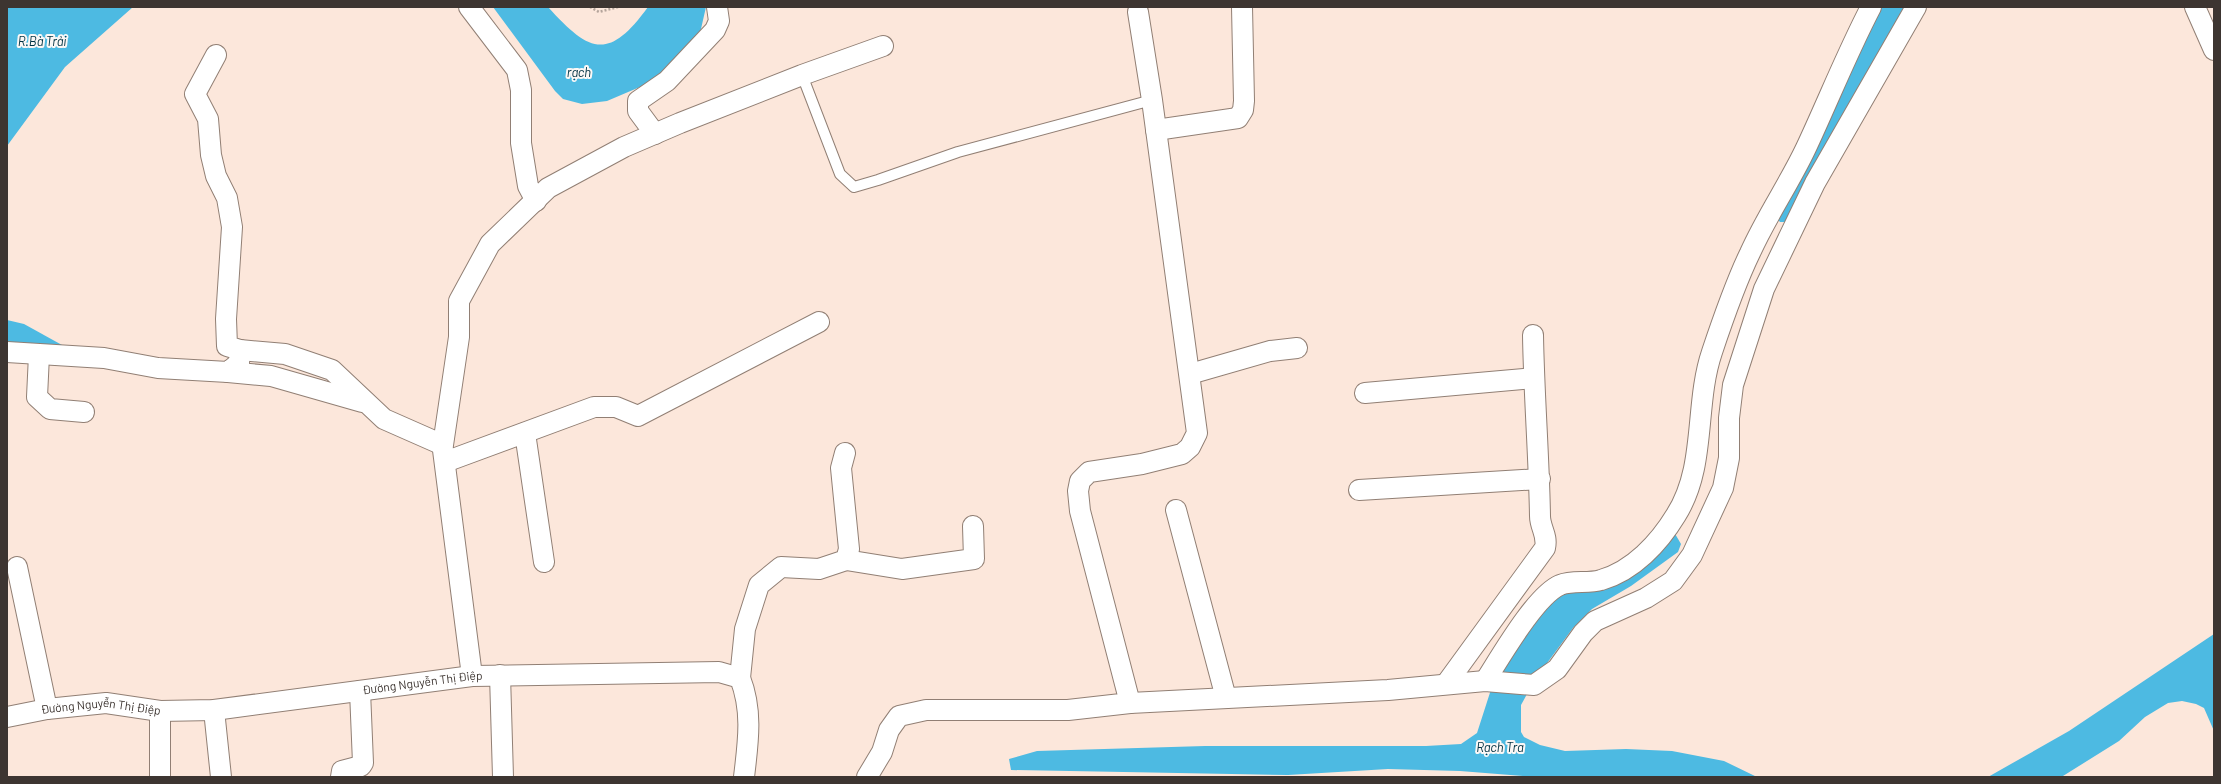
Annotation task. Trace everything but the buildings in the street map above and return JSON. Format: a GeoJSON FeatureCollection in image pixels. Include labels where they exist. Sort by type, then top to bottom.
{"type":"FeatureCollection","features":[{"type":"Feature","properties":{"kind":"street"},"geometry":{"type":"LineString","coordinates":[[469,7],[517,70],[522,90],[521,143],[528,186],[536,201]]}},
{"type":"Feature","properties":{"kind":"street"},"geometry":{"type":"LineString","coordinates":[[655,134],[638,111],[638,101],[667,81],[715,30],[719,21],[717,7]]}},
{"type":"Feature","properties":{"kind":"street"},"geometry":{"type":"LineString","coordinates":[[1156,130],[1238,118],[1243,110],[1244,101],[1242,7]]}},
{"type":"Feature","properties":{"kind":"street"},"geometry":{"type":"LineString","coordinates":[[1488,681],[1530,615],[1549,593],[1560,586],[1598,581],[1615,575],[1638,560],[1654,544],[1676,515],[1689,492],[1700,435],[1704,391],[1711,354],[1749,253],[1805,149],[1845,59],[1871,7]]}},
{"type":"Feature","properties":{"kind":"street"},"geometry":{"type":"LineString","coordinates":[[867,777],[882,752],[889,730],[899,716],[926,710],[1068,710],[1130,702],[1388,690],[1488,681],[1534,685],[1557,669],[1582,633],[1595,621],[1646,598],[1673,581],[1692,555],[1722,488],[1729,458],[1729,418],[1733,385],[1764,289],[1815,183],[1916,7]]}},
{"type":"Feature","properties":{"kind":"street"},"geometry":{"type":"LineString","coordinates":[[2195,7],[2214,50]]}},
{"type":"Feature","properties":{"kind":"street"},"geometry":{"type":"LineString","coordinates":[[1130,702],[1080,511],[1078,491],[1080,481],[1089,472],[1182,454],[1190,447],[1197,433],[1152,100],[1138,12]]}},
{"type":"Feature","properties":{"kind":"street"},"geometry":{"type":"LineString","coordinates":[[472,676],[444,453],[459,337],[459,301],[490,244],[548,188],[624,147],[802,75],[883,46]]}},
{"type":"Feature","properties":{"kind":"street"},"geometry":{"type":"LineString","coordinates":[[216,55],[195,94],[208,119],[211,155],[216,176],[227,198],[232,226],[226,319],[227,346],[240,350],[286,354],[332,370],[384,419],[444,453],[526,433],[594,407],[616,407],[638,416],[819,322]]}},
{"type":"Feature","properties":{"kind":"street"},"geometry":{"type":"LineString","coordinates":[[1446,684],[1545,548],[1547,540],[1540,518],[1540,479],[1533,335]]}},
{"type":"Feature","properties":{"kind":"street"},"geometry":{"type":"LineString","coordinates":[[1190,374],[1270,351],[1297,348]]}},
{"type":"Feature","properties":{"kind":"street"},"geometry":{"type":"LineString","coordinates":[[228,372],[239,363],[240,350]]}},
{"type":"Feature","properties":{"kind":"street"},"geometry":{"type":"LineString","coordinates":[[7,352],[104,358],[158,368],[272,376],[328,390],[368,404]]}},
{"type":"Feature","properties":{"kind":"street"},"geometry":{"type":"LineString","coordinates":[[39,355],[37,398],[50,409],[84,412]]}},
{"type":"Feature","properties":{"kind":"street"},"geometry":{"type":"LineString","coordinates":[[1364,393],[1534,378]]}},
{"type":"Feature","properties":{"kind":"street"},"geometry":{"type":"LineString","coordinates":[[526,433],[544,562]]}},
{"type":"Feature","properties":{"kind":"street"},"geometry":{"type":"LineString","coordinates":[[845,453],[841,468],[850,549],[846,560]]}},
{"type":"Feature","properties":{"kind":"street"},"geometry":{"type":"LineString","coordinates":[[1359,490],[1540,479]]}},
{"type":"Feature","properties":{"kind":"street"},"geometry":{"type":"LineString","coordinates":[[1176,510],[1226,698]]}},
{"type":"Feature","properties":{"kind":"street"},"geometry":{"type":"LineString","coordinates":[[744,777],[749,725],[747,695],[740,678],[745,629],[759,585],[781,567],[819,569],[846,560],[902,569],[974,559],[973,526]]}},
{"type":"Feature","properties":{"kind":"street"},"geometry":{"type":"LineString","coordinates":[[17,567],[47,709]]}},
{"type":"Feature","properties":{"kind":"street","name":"Đường Nguyễn Thị Điệp"},"geometry":{"type":"LineString","coordinates":[[7,717],[47,709],[106,703],[160,710],[214,710],[472,676],[719,672],[740,678]]}},
{"type":"Feature","properties":{"kind":"street"},"geometry":{"type":"LineString","coordinates":[[500,675],[503,777]]}},
{"type":"Feature","properties":{"kind":"street"},"geometry":{"type":"LineString","coordinates":[[341,777],[342,771],[361,766],[363,763],[360,691]]}},
{"type":"Feature","properties":{"kind":"street"},"geometry":{"type":"LineString","coordinates":[[160,710],[160,777]]}},
{"type":"Feature","properties":{"kind":"street"},"geometry":{"type":"LineString","coordinates":[[214,710],[221,777]]}},
{"type":"Feature","properties":{"kind":"lane"},"geometry":{"type":"LineString","coordinates":[[802,75],[840,174],[854,186],[958,152],[1152,100]]}},
{"type":"Feature","properties":{"kind":"path"},"geometry":{"type":"LineString","coordinates":[[590,7],[599,12],[614,10],[618,7]]}},
{"type":"Feature","properties":{"kind":"water","name":"R.Bà Trải"},"geometry":{"type":"Polygon","coordinates":[[[7,7],[133,7],[65,67],[7,146],[7,7]]]}},
{"type":"Feature","properties":{"kind":"water","name":"rạch"},"geometry":{"type":"Polygon","coordinates":[[[493,7],[548,7],[575,34],[587,41],[598,44],[610,43],[621,37],[634,25],[648,7],[706,7],[698,42],[654,81],[607,101],[582,104],[563,99],[555,91],[493,7]]]}},
{"type":"Feature","properties":{"kind":"water"},"geometry":{"type":"Polygon","coordinates":[[[1878,7],[1909,7],[1787,222],[1780,222],[1776,217],[1878,7]]]}},
{"type":"Feature","properties":{"kind":"water"},"geometry":{"type":"Polygon","coordinates":[[[7,320],[24,324],[62,345],[64,349],[7,348],[7,320]]]}},
{"type":"Feature","properties":{"kind":"water","name":"Rạch Tra"},"geometry":{"type":"Polygon","coordinates":[[[1674,532],[1681,544],[1678,552],[1631,586],[1592,609],[1573,628],[1536,678],[1521,705],[1521,732],[1524,737],[1540,745],[1565,751],[1626,749],[1672,751],[1724,761],[1757,777],[1537,777],[1460,771],[1388,769],[1288,775],[1011,770],[1009,759],[1037,751],[1205,746],[1426,746],[1461,744],[1477,733],[1496,674],[1542,611],[1561,595],[1674,532]]]}},
{"type":"Feature","properties":{"kind":"water"},"geometry":{"type":"Polygon","coordinates":[[[2214,634],[2214,731],[2204,708],[2196,704],[2182,701],[2168,703],[2145,717],[2119,741],[2063,776],[1988,777],[2069,731],[2214,634]]]}}]}
